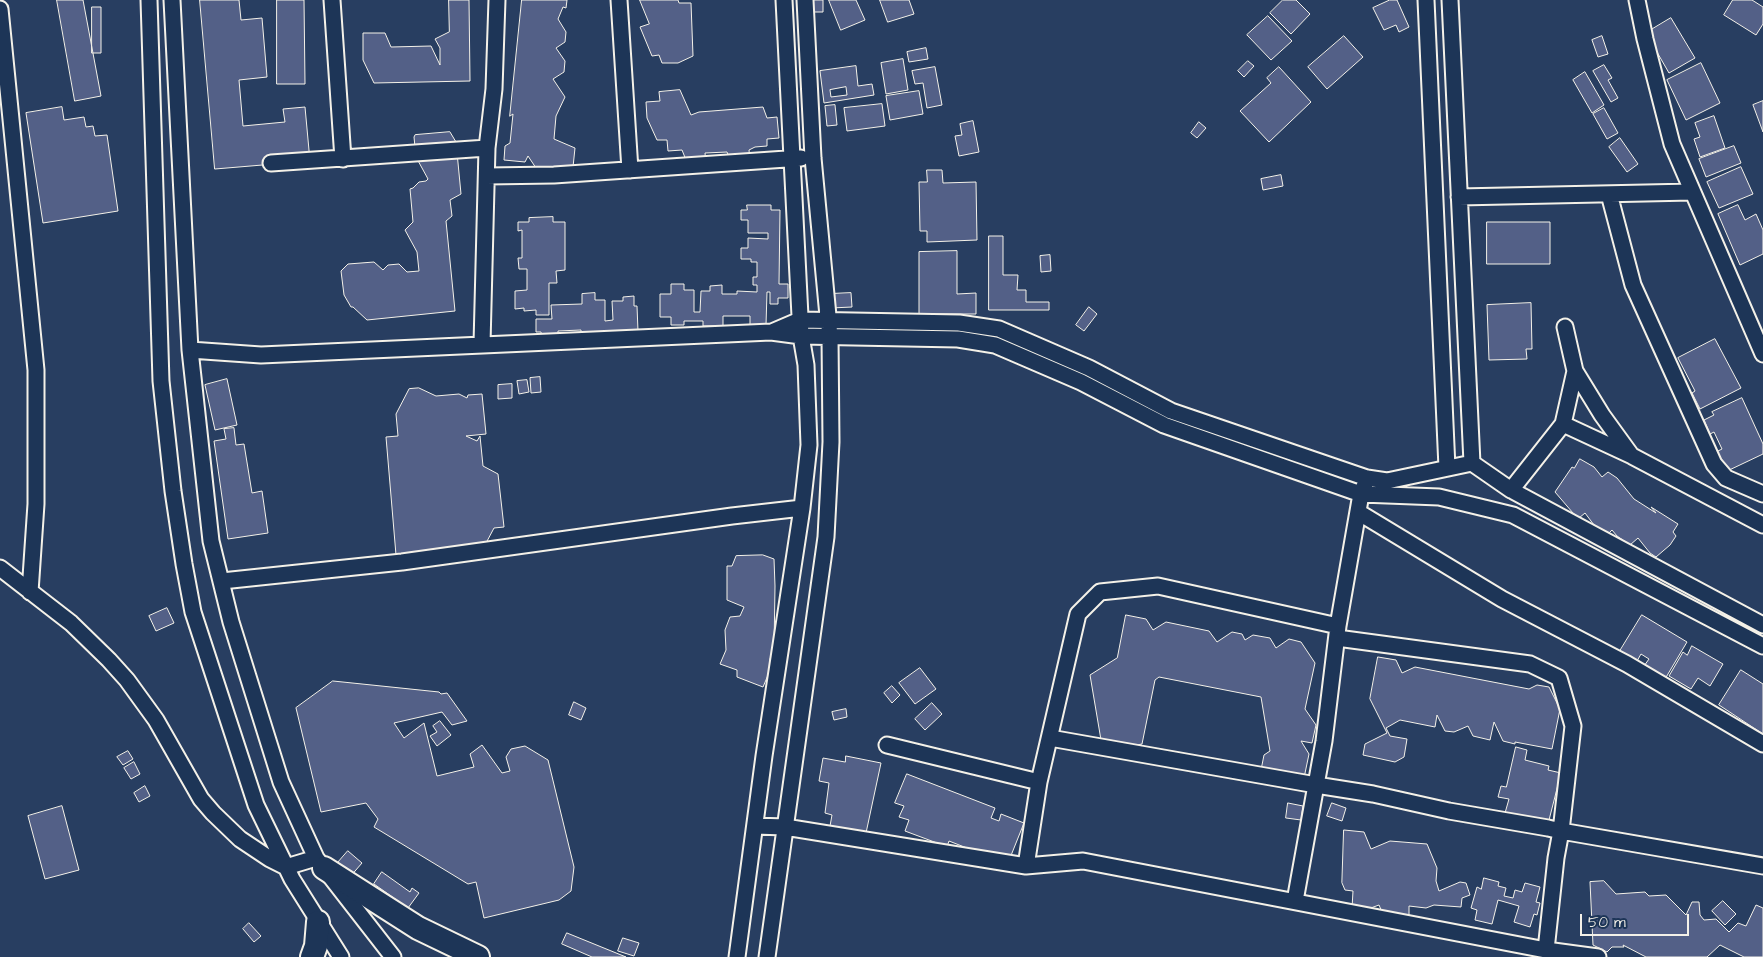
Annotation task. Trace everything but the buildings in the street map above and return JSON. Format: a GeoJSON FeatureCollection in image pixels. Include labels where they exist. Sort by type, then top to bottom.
{"type":"FeatureCollection","features":[{"type":"Feature","properties":{"kind":"highway"},"geometry":{"type":"LineString","coordinates":[[320,863],[418,928],[478,957]]}},
{"type":"Feature","properties":{"kind":"highway"},"geometry":{"type":"LineString","coordinates":[[312,957],[316,946],[318,922]]}},
{"type":"Feature","properties":{"kind":"street"},"geometry":{"type":"LineString","coordinates":[[149,0],[161,382],[173,491],[193,612],[256,805],[286,867],[341,957]]}},
{"type":"Feature","properties":{"kind":"street"},"geometry":{"type":"LineString","coordinates":[[172,0],[190,350],[211,541],[231,622],[281,782],[320,863],[393,957]]}},
{"type":"Feature","properties":{"kind":"street"},"geometry":{"type":"LineString","coordinates":[[332,0],[343,159]]}},
{"type":"Feature","properties":{"kind":"street"},"geometry":{"type":"LineString","coordinates":[[482,344],[487,148],[494,89],[497,0]]}},
{"type":"Feature","properties":{"kind":"street"},"geometry":{"type":"LineString","coordinates":[[620,0],[630,170]]}},
{"type":"Feature","properties":{"kind":"street"},"geometry":{"type":"LineString","coordinates":[[737,957],[802,508],[809,445],[806,365],[800,320],[784,0]]}},
{"type":"Feature","properties":{"kind":"street"},"geometry":{"type":"LineString","coordinates":[[767,957],[826,537],[831,442],[829,320],[813,158],[805,0]]}},
{"type":"Feature","properties":{"kind":"street"},"geometry":{"type":"LineString","coordinates":[[1426,0],[1447,468]]}},
{"type":"Feature","properties":{"kind":"street"},"geometry":{"type":"LineString","coordinates":[[1450,0],[1472,463]]}},
{"type":"Feature","properties":{"kind":"street"},"geometry":{"type":"LineString","coordinates":[[1637,0],[1672,144],[1763,354]]}},
{"type":"Feature","properties":{"kind":"street"},"geometry":{"type":"LineString","coordinates":[[0,9],[36,370],[36,477],[30,592]]}},
{"type":"Feature","properties":{"kind":"street"},"geometry":{"type":"LineString","coordinates":[[270,162],[343,159],[487,148]]}},
{"type":"Feature","properties":{"kind":"street"},"geometry":{"type":"LineString","coordinates":[[486,176],[554,175],[813,158]]}},
{"type":"Feature","properties":{"kind":"street"},"geometry":{"type":"LineString","coordinates":[[1459,197],[1692,192]]}},
{"type":"Feature","properties":{"kind":"street"},"geometry":{"type":"LineString","coordinates":[[1609,194],[1634,285],[1714,464],[1726,478],[1763,494]]}},
{"type":"Feature","properties":{"kind":"street"},"geometry":{"type":"LineString","coordinates":[[771,332],[800,320],[959,323],[999,329],[1089,368],[1171,410],[1367,478],[1387,481],[1472,463],[1511,490],[1763,625]]}},
{"type":"Feature","properties":{"kind":"street"},"geometry":{"type":"LineString","coordinates":[[1565,326],[1575,371],[1602,415],[1632,456]]}},
{"type":"Feature","properties":{"kind":"street"},"geometry":{"type":"LineString","coordinates":[[190,350],[260,355],[771,332],[801,336],[958,339],[995,345],[1081,382],[1164,425],[1361,494],[1439,497],[1513,515],[1763,646]]}},
{"type":"Feature","properties":{"kind":"street"},"geometry":{"type":"LineString","coordinates":[[1511,490],[1563,424],[1575,371]]}},
{"type":"Feature","properties":{"kind":"street"},"geometry":{"type":"LineString","coordinates":[[1563,424],[1632,456],[1763,525]]}},
{"type":"Feature","properties":{"kind":"street"},"geometry":{"type":"LineString","coordinates":[[1295,901],[1324,741],[1338,632],[1361,494],[1367,478]]}},
{"type":"Feature","properties":{"kind":"street"},"geometry":{"type":"LineString","coordinates":[[222,581],[402,562],[802,508]]}},
{"type":"Feature","properties":{"kind":"street"},"geometry":{"type":"LineString","coordinates":[[1358,512],[1502,599],[1627,664],[1763,744]]}},
{"type":"Feature","properties":{"kind":"street"},"geometry":{"type":"LineString","coordinates":[[0,568],[78,629],[127,680],[156,720],[202,799],[213,814],[240,839],[286,867],[320,863]]}},
{"type":"Feature","properties":{"kind":"street"},"geometry":{"type":"LineString","coordinates":[[1026,866],[1039,782],[1078,614],[1100,592],[1158,586],[1338,632],[1530,664],[1559,678],[1572,726],[1546,950]]}},
{"type":"Feature","properties":{"kind":"street"},"geometry":{"type":"LineString","coordinates":[[1050,738],[1373,794],[1449,811],[1763,866]]}},
{"type":"Feature","properties":{"kind":"street"},"geometry":{"type":"LineString","coordinates":[[887,745],[1039,782]]}},
{"type":"Feature","properties":{"kind":"street"},"geometry":{"type":"LineString","coordinates":[[755,826],[785,827],[1026,866],[1082,861],[1546,950],[1598,957]]}}]}
